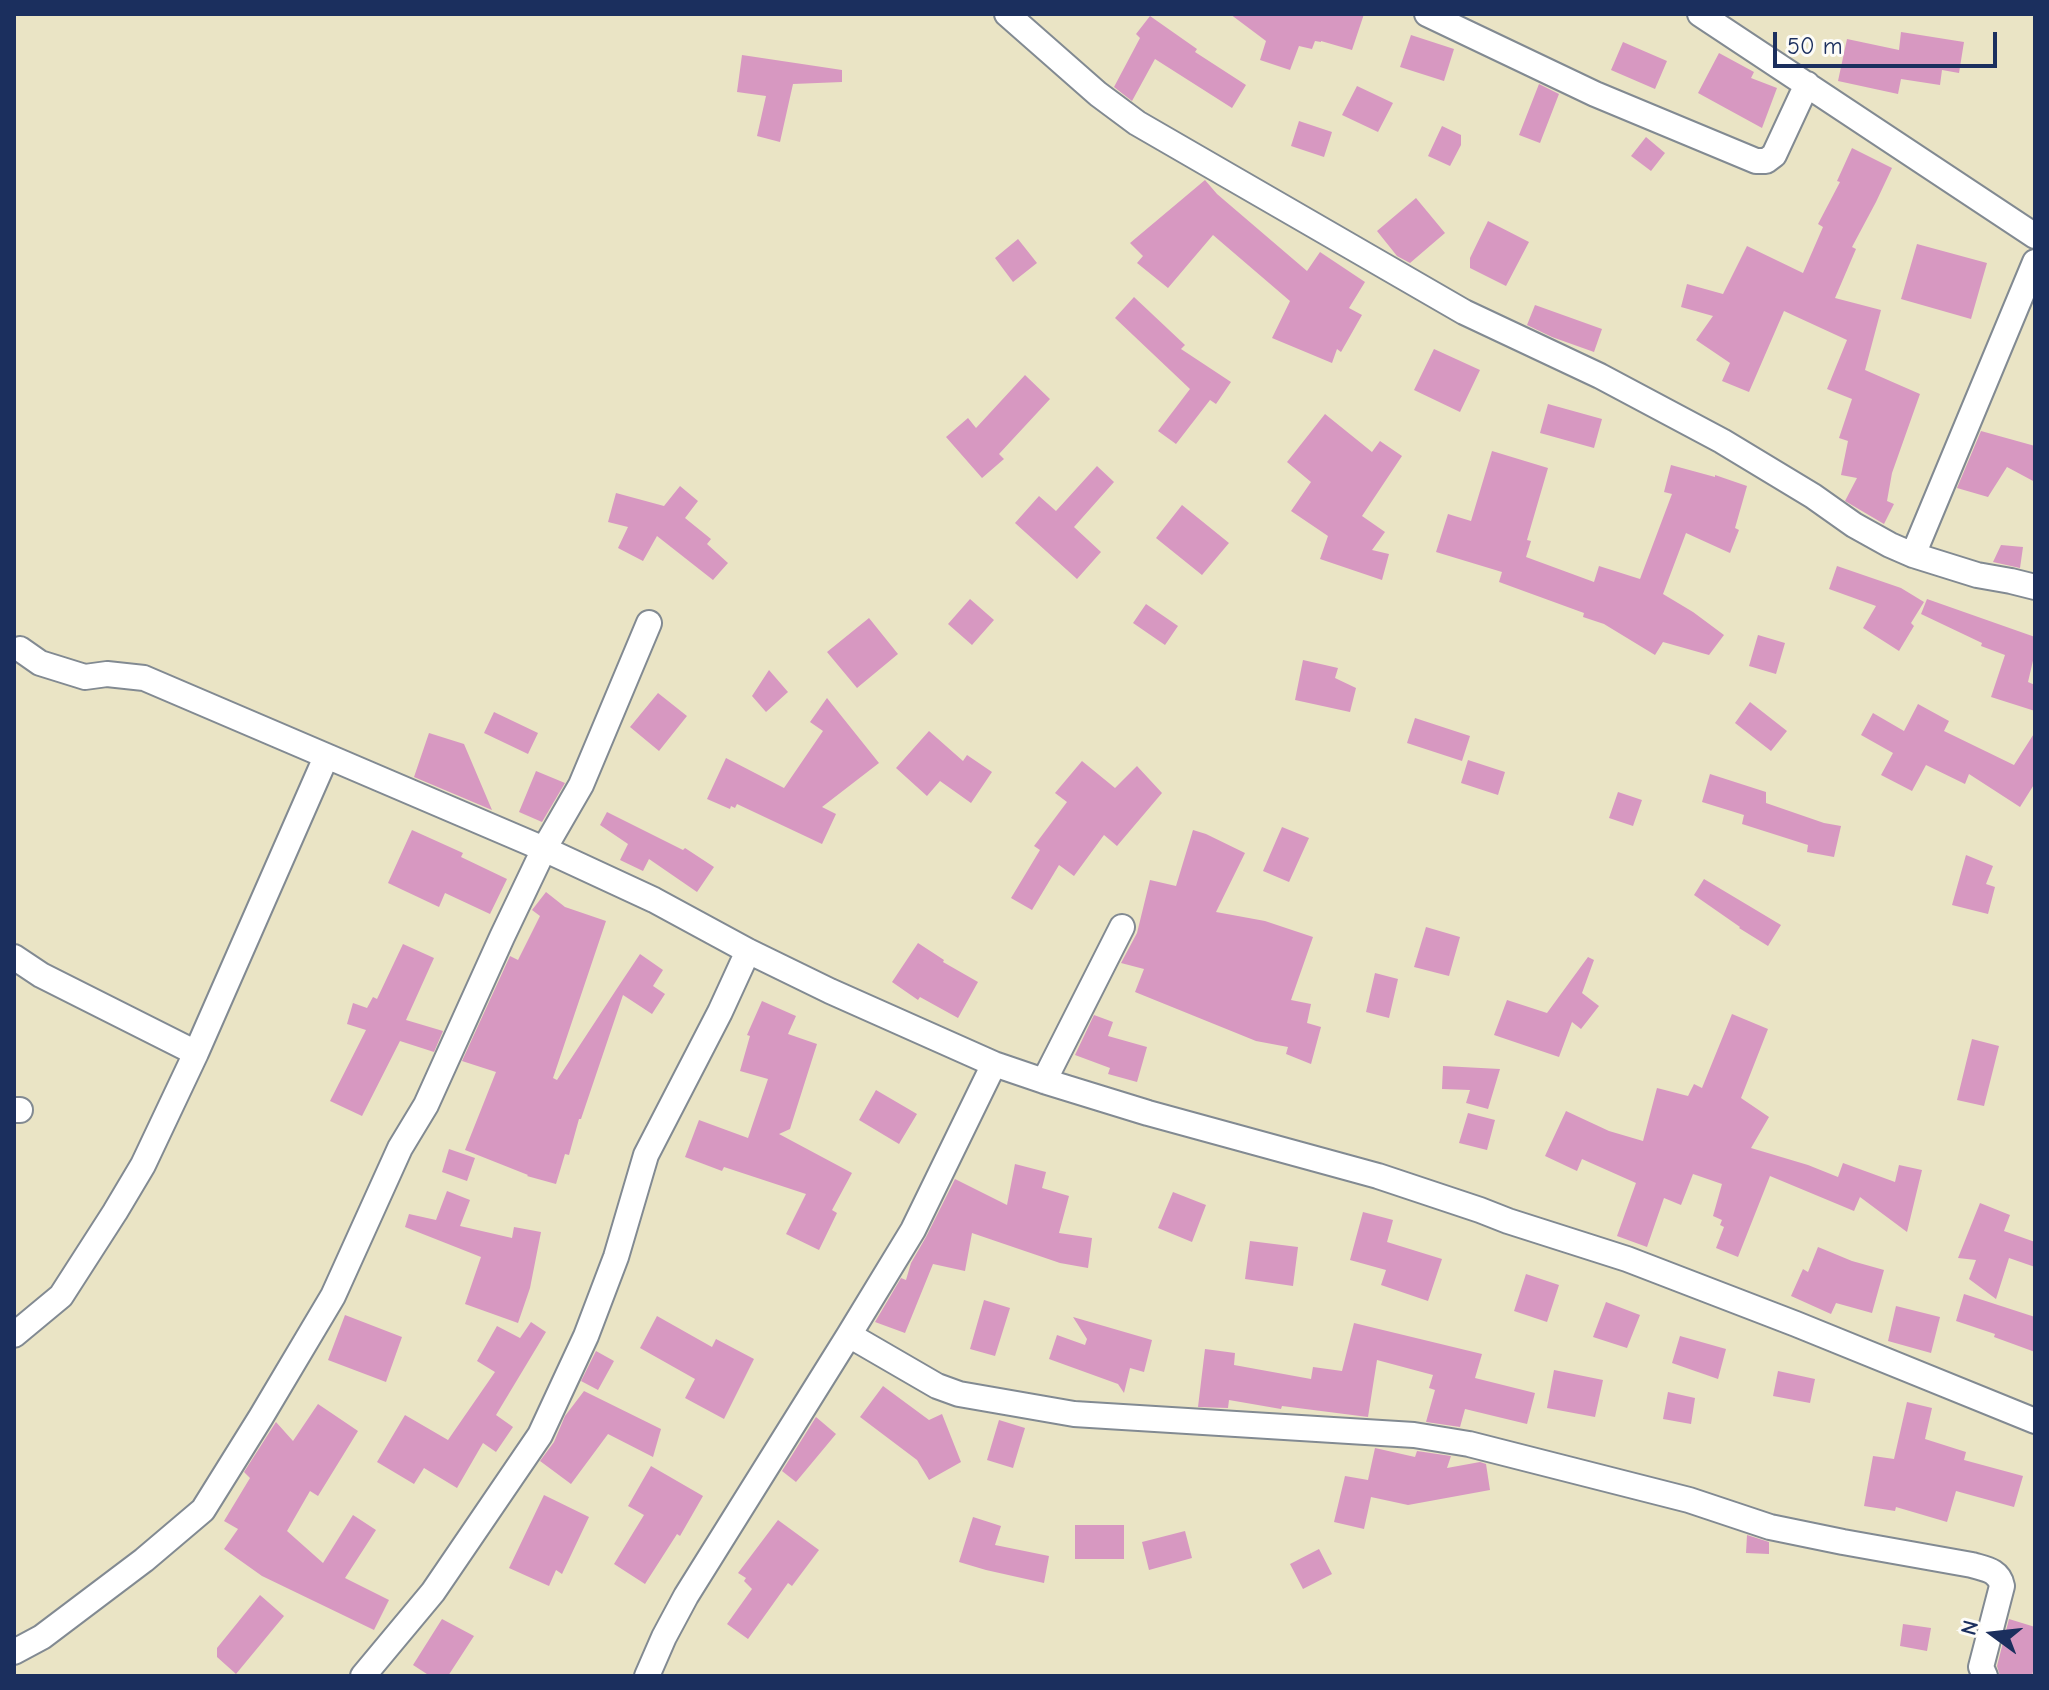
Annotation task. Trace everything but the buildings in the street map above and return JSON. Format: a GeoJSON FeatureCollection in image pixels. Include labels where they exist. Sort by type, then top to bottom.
{"type":"FeatureCollection","features":[{"type":"Feature","properties":{"kind":"street"},"geometry":{"type":"LineString","coordinates":[[1007,14],[1098,94],[1150,131],[1464,312],[1600,376],[1722,441],[1890,545],[1977,575],[2035,587]]}},
{"type":"Feature","properties":{"kind":"street"},"geometry":{"type":"LineString","coordinates":[[1427,14],[1595,94],[1756,161],[1766,161],[1774,155],[1807,84]]}},
{"type":"Feature","properties":{"kind":"street"},"geometry":{"type":"LineString","coordinates":[[1700,14],[2035,236]]}},
{"type":"Feature","properties":{"kind":"street"},"geometry":{"type":"LineString","coordinates":[[1913,555],[2035,262]]}},
{"type":"Feature","properties":{"kind":"street"},"geometry":{"type":"LineString","coordinates":[[14,1652],[42,1637],[133,1569],[203,1510],[333,1296],[400,1148],[426,1105],[544,849],[581,785],[649,623]]}},
{"type":"Feature","properties":{"kind":"street"},"geometry":{"type":"LineString","coordinates":[[20,649],[40,663],[85,677],[107,674],[144,678],[544,849],[654,900],[748,951],[994,1064],[1148,1113],[1378,1176],[1627,1259],[2035,1421]]}},
{"type":"Feature","properties":{"kind":"street"},"geometry":{"type":"LineString","coordinates":[[14,1335],[61,1296],[143,1165],[196,1053],[326,757]]}},
{"type":"Feature","properties":{"kind":"street"},"geometry":{"type":"LineString","coordinates":[[1044,1081],[1122,927]]}},
{"type":"Feature","properties":{"kind":"street"},"geometry":{"type":"LineString","coordinates":[[363,1676],[433,1592],[540,1435],[601,1297],[646,1155],[748,951]]}},
{"type":"Feature","properties":{"kind":"street"},"geometry":{"type":"LineString","coordinates":[[14,957],[41,975],[196,1053]]}},
{"type":"Feature","properties":{"kind":"street"},"geometry":{"type":"LineString","coordinates":[[647,1676],[686,1596],[913,1230],[994,1064]]}},
{"type":"Feature","properties":{"kind":"street"},"geometry":{"type":"LineString","coordinates":[[849,1335],[937,1386],[959,1394],[1074,1414],[1414,1435],[1469,1444],[1689,1500],[1770,1527],[1980,1568],[1996,1573],[2002,1586],[1981,1667],[1985,1676]]}}]}
